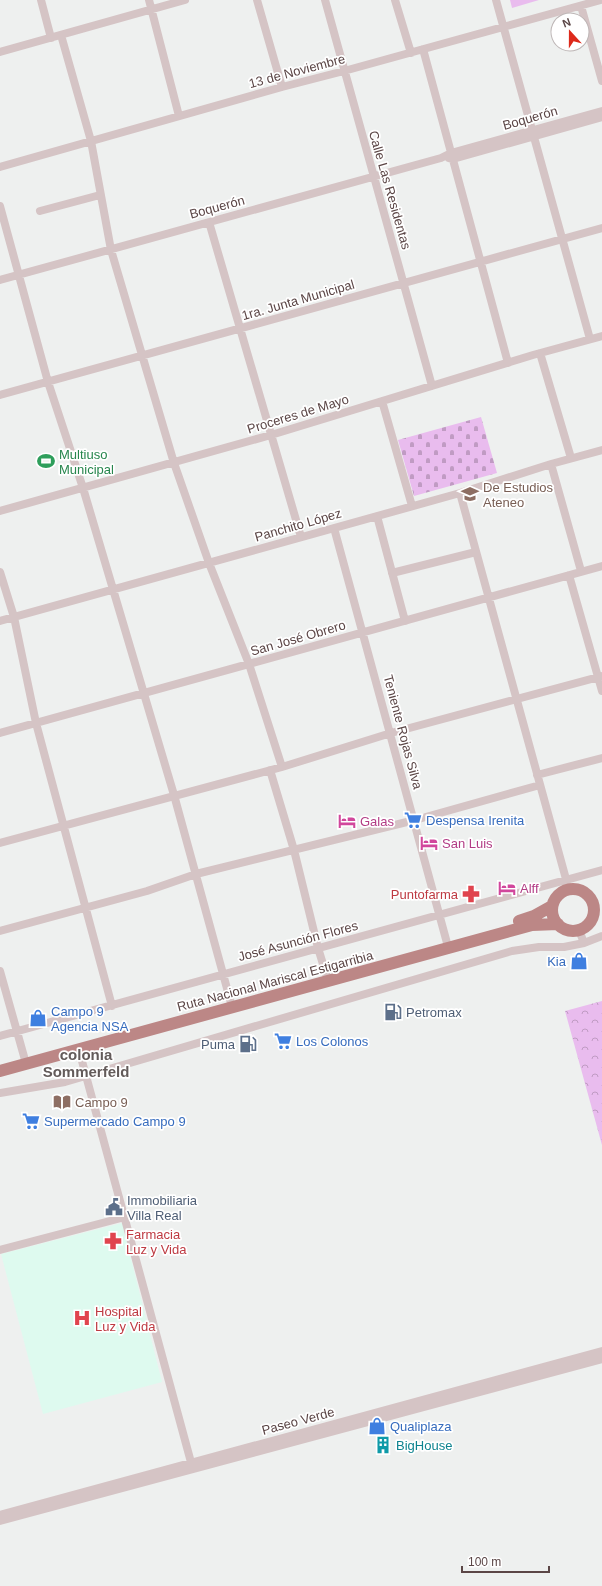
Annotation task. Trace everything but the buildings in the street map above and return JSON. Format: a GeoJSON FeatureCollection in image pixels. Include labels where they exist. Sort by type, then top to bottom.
{"type":"FeatureCollection","features":[{"type":"Feature","properties":{"kind":"highway"},"geometry":{"type":"LineString","coordinates":[[568,885],[596,897],[594,906],[598,913],[588,925],[579,930],[568,931],[558,924],[553,916],[552,906],[557,896],[568,885]]}},
{"type":"Feature","properties":{"kind":"highway","name":"Ruta Nacional Mariscal Estigarribia"},"geometry":{"type":"LineString","coordinates":[[0,1066],[231,1004],[447,943],[509,925],[534,916],[552,906]]}},
{"type":"Feature","properties":{"kind":"highway","name":"Ruta Nacional Mariscal Estigarribia"},"geometry":{"type":"LineString","coordinates":[[0,1071],[532,925],[558,924]]}},
{"type":"Feature","properties":{"kind":"street"},"geometry":{"type":"LineString","coordinates":[[41,0],[51,38]]}},
{"type":"Feature","properties":{"kind":"street"},"geometry":{"type":"LineString","coordinates":[[149,0],[179,116]]}},
{"type":"Feature","properties":{"kind":"street"},"geometry":{"type":"LineString","coordinates":[[0,52],[185,0]]}},
{"type":"Feature","properties":{"kind":"street"},"geometry":{"type":"LineString","coordinates":[[257,0],[282,87]]}},
{"type":"Feature","properties":{"kind":"street","name":"Calle Las Residentas"},"geometry":{"type":"LineString","coordinates":[[325,0],[432,386]]}},
{"type":"Feature","properties":{"kind":"street"},"geometry":{"type":"LineString","coordinates":[[395,0],[411,53]]}},
{"type":"Feature","properties":{"kind":"street"},"geometry":{"type":"LineString","coordinates":[[496,0],[590,339]]}},
{"type":"Feature","properties":{"kind":"street","name":"13 de Noviembre"},"geometry":{"type":"LineString","coordinates":[[0,167],[282,87],[601,0]]}},
{"type":"Feature","properties":{"kind":"street"},"geometry":{"type":"LineString","coordinates":[[581,6],[602,80]]}},
{"type":"Feature","properties":{"kind":"street"},"geometry":{"type":"LineString","coordinates":[[61,35],[91,141],[111,250],[174,463],[209,563],[248,664],[282,767]]}},
{"type":"Feature","properties":{"kind":"street"},"geometry":{"type":"LineString","coordinates":[[423,49],[508,363]]}},
{"type":"Feature","properties":{"kind":"street","name":"Boquerón"},"geometry":{"type":"LineString","coordinates":[[0,280],[452,156],[533,133],[602,111]]}},
{"type":"Feature","properties":{"kind":"street","name":"Boquerón"},"geometry":{"type":"LineString","coordinates":[[533,133],[602,117]]}},
{"type":"Feature","properties":{"kind":"street"},"geometry":{"type":"LineString","coordinates":[[40,211],[100,195]]}},
{"type":"Feature","properties":{"kind":"street"},"geometry":{"type":"LineString","coordinates":[[0,206],[48,382],[82,488],[174,795],[231,1004]]}},
{"type":"Feature","properties":{"kind":"street"},"geometry":{"type":"LineString","coordinates":[[209,222],[301,537]]}},
{"type":"Feature","properties":{"kind":"street","name":"1ra. Junta Municipal"},"geometry":{"type":"LineString","coordinates":[[0,395],[602,228]]}},
{"type":"Feature","properties":{"kind":"street","name":"Proceres de Mayo"},"geometry":{"type":"LineString","coordinates":[[0,511],[272,435],[540,353],[602,336]]}},
{"type":"Feature","properties":{"kind":"street"},"geometry":{"type":"LineString","coordinates":[[540,353],[571,458]]}},
{"type":"Feature","properties":{"kind":"street"},"geometry":{"type":"LineString","coordinates":[[382,401],[412,506]]}},
{"type":"Feature","properties":{"kind":"street","name":"Panchito López"},"geometry":{"type":"LineString","coordinates":[[0,621],[460,493],[551,464],[602,450]]}},
{"type":"Feature","properties":{"kind":"street"},"geometry":{"type":"LineString","coordinates":[[551,464],[581,571]]}},
{"type":"Feature","properties":{"kind":"street"},"geometry":{"type":"LineString","coordinates":[[460,493],[568,885]]}},
{"type":"Feature","properties":{"kind":"street"},"geometry":{"type":"LineString","coordinates":[[377,516],[405,620]]}},
{"type":"Feature","properties":{"kind":"street","name":"Teniente Rojas Silva"},"geometry":{"type":"LineString","coordinates":[[334,528],[415,820],[447,943]]}},
{"type":"Feature","properties":{"kind":"street"},"geometry":{"type":"LineString","coordinates":[[392,573],[476,552]]}},
{"type":"Feature","properties":{"kind":"street","name":"San José Obrero"},"geometry":{"type":"LineString","coordinates":[[0,733],[602,566]]}},
{"type":"Feature","properties":{"kind":"street"},"geometry":{"type":"LineString","coordinates":[[0,572],[14,617],[36,723],[112,1006]]}},
{"type":"Feature","properties":{"kind":"street"},"geometry":{"type":"LineString","coordinates":[[569,575],[600,677],[602,691]]}},
{"type":"Feature","properties":{"kind":"street"},"geometry":{"type":"LineString","coordinates":[[0,843],[282,767],[391,733],[600,677]]}},
{"type":"Feature","properties":{"kind":"street"},"geometry":{"type":"LineString","coordinates":[[537,775],[602,758]]}},
{"type":"Feature","properties":{"kind":"street"},"geometry":{"type":"LineString","coordinates":[[270,770],[294,850],[318,948],[327,977]]}},
{"type":"Feature","properties":{"kind":"street"},"geometry":{"type":"LineString","coordinates":[[0,931],[147,891],[196,874],[415,820],[540,785]]}},
{"type":"Feature","properties":{"kind":"street","name":"José Asunción Flores"},"geometry":{"type":"LineString","coordinates":[[0,1036],[439,914],[568,885],[602,870]]}},
{"type":"Feature","properties":{"kind":"street"},"geometry":{"type":"LineString","coordinates":[[579,930],[584,943]]}},
{"type":"Feature","properties":{"kind":"street"},"geometry":{"type":"LineString","coordinates":[[0,1093],[65,1082],[512,951],[539,947],[564,947],[584,943],[602,936]]}},
{"type":"Feature","properties":{"kind":"street"},"geometry":{"type":"LineString","coordinates":[[0,972],[25,1060]]}},
{"type":"Feature","properties":{"kind":"street"},"geometry":{"type":"LineString","coordinates":[[79,1050],[192,1466]]}},
{"type":"Feature","properties":{"kind":"street"},"geometry":{"type":"LineString","coordinates":[[0,1250],[125,1217]]}},
{"type":"Feature","properties":{"kind":"street","name":"Paseo Verde"},"geometry":{"type":"LineString","coordinates":[[474,1390],[602,1351]]}},
{"type":"Feature","properties":{"kind":"street","name":"Paseo Verde"},"geometry":{"type":"LineString","coordinates":[[0,1521],[6,1516],[333,1427],[474,1390],[602,1359]]}},
{"type":"Feature","properties":{"kind":"shaded area","name":"Hospital Luz y Vida"},"geometry":{"type":"Polygon","coordinates":[[[122,1223],[162,1382],[43,1414],[1,1254],[122,1223]]]}},
{"type":"Feature","properties":{"kind":"green space"},"geometry":{"type":"Polygon","coordinates":[[[510,0],[539,0],[512,8],[510,0]]]}},
{"type":"Feature","properties":{"kind":"green space"},"geometry":{"type":"Polygon","coordinates":[[[481,417],[497,473],[414,496],[398,440],[481,417]]]}},
{"type":"Feature","properties":{"kind":"green space"},"geometry":{"type":"Polygon","coordinates":[[[602,1001],[602,1145],[565,1011],[602,1001]]]}},
{"type":"Feature","properties":{"kind":"place","name":"Multiuso Municipal"},"geometry":{"type":"Point","coordinates":[46,461]}},
{"type":"Feature","properties":{"kind":"place","name":"De Estudios Ateneo"},"geometry":{"type":"Point","coordinates":[470,494]}},
{"type":"Feature","properties":{"kind":"place","name":"Despensa Irenita"},"geometry":{"type":"Point","coordinates":[413,820]}},
{"type":"Feature","properties":{"kind":"place","name":"Galas"},"geometry":{"type":"Point","coordinates":[347,821]}},
{"type":"Feature","properties":{"kind":"place","name":"San Luis"},"geometry":{"type":"Point","coordinates":[429,843]}},
{"type":"Feature","properties":{"kind":"place","name":"Alff"},"geometry":{"type":"Point","coordinates":[507,888]}},
{"type":"Feature","properties":{"kind":"place","name":"Puntofarma"},"geometry":{"type":"Point","coordinates":[471,894]}},
{"type":"Feature","properties":{"kind":"place","name":"Kia"},"geometry":{"type":"Point","coordinates":[579,961]}},
{"type":"Feature","properties":{"kind":"place","name":"Petromax"},"geometry":{"type":"Point","coordinates":[393,1012]}},
{"type":"Feature","properties":{"kind":"place","name":"Campo 9 Agencia NSA"},"geometry":{"type":"Point","coordinates":[38,1018]}},
{"type":"Feature","properties":{"kind":"place","name":"Los Colonos"},"geometry":{"type":"Point","coordinates":[283,1041]}},
{"type":"Feature","properties":{"kind":"place","name":"Puma"},"geometry":{"type":"Point","coordinates":[248,1044]}},
{"type":"Feature","properties":{"kind":"place","name":"Campo 9"},"geometry":{"type":"Point","coordinates":[62,1102]}},
{"type":"Feature","properties":{"kind":"place","name":"Supermercado Campo 9"},"geometry":{"type":"Point","coordinates":[31,1121]}},
{"type":"Feature","properties":{"kind":"place","name":"Immobiliaria Villa Real"},"geometry":{"type":"Point","coordinates":[114,1207]}},
{"type":"Feature","properties":{"kind":"place","name":"Farmacia Luz y Vida"},"geometry":{"type":"Point","coordinates":[113,1241]}},
{"type":"Feature","properties":{"kind":"place","name":"Hospital Luz y Vida"},"geometry":{"type":"Point","coordinates":[82,1318]}},
{"type":"Feature","properties":{"kind":"place","name":"Qualiplaza"},"geometry":{"type":"Point","coordinates":[377,1426]}},
{"type":"Feature","properties":{"kind":"place","name":"BigHouse"},"geometry":{"type":"Point","coordinates":[383,1445]}},
{"type":"Feature","properties":{"kind":"district","name":"colonia Sommerfeld"},"geometry":{"type":"Point","coordinates":[86,1062]}}]}
